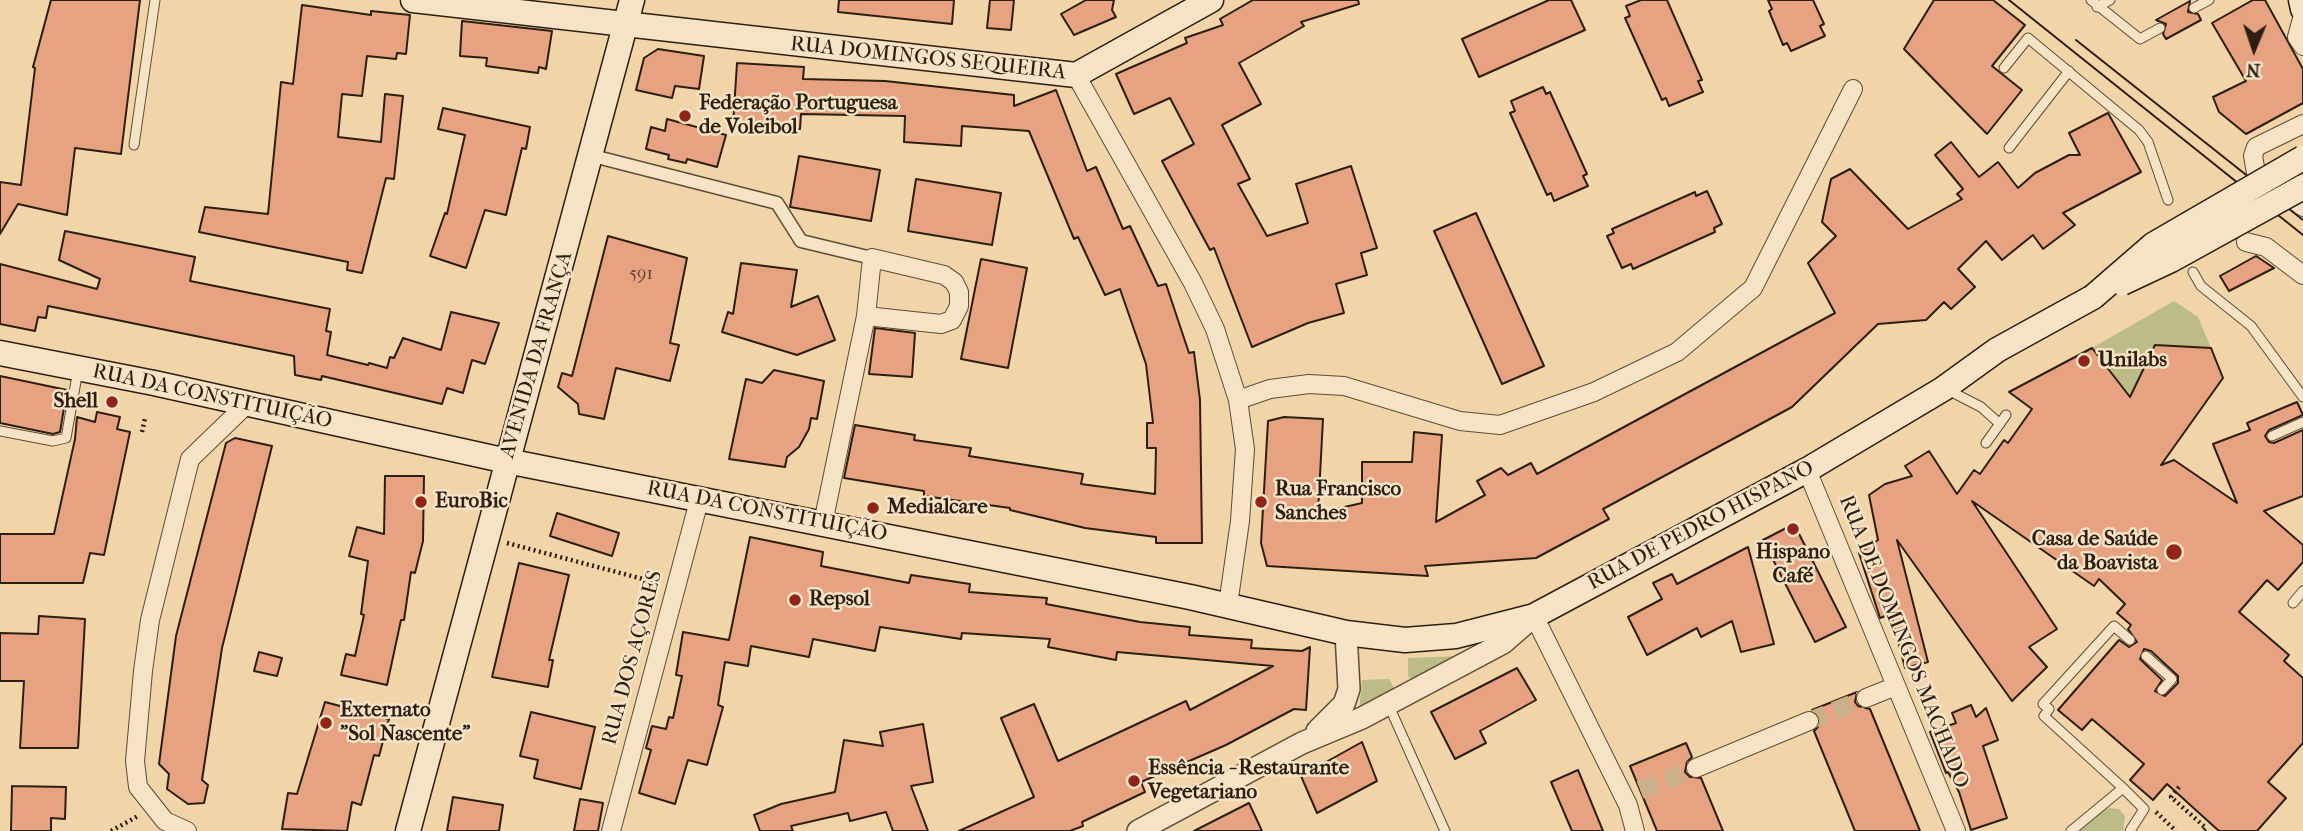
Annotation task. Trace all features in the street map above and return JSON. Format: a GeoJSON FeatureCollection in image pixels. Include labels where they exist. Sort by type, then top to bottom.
{"type":"FeatureCollection","features":[{"type":"Feature","properties":{"kind":"main road","name":"RUA DOMINGOS SEQUEIRA"},"geometry":{"type":"LineString","coordinates":[[413,0],[629,12],[1076,75],[1115,56],[1181,6],[1211,0]]}},
{"type":"Feature","properties":{"kind":"main road"},"geometry":{"type":"LineString","coordinates":[[2301,0],[2303,9]]}},
{"type":"Feature","properties":{"kind":"main road","name":"AVENIDA DA FRANÇA"},"geometry":{"type":"LineString","coordinates":[[408,831],[507,461],[593,156],[629,12]]}},
{"type":"Feature","properties":{"kind":"main road","name":"RUA DE PEDRO HISPANO"},"geometry":{"type":"LineString","coordinates":[[2093,296],[2153,245],[2303,158]]}},
{"type":"Feature","properties":{"kind":"main road","name":"RUA DE PEDRO HISPANO"},"geometry":{"type":"LineString","coordinates":[[1534,616],[1807,470],[1943,388],[1997,350],[2093,296],[2171,260],[2303,187]]}},
{"type":"Feature","properties":{"kind":"main road","name":"RUA DA CONSTITUIÇÃO"},"geometry":{"type":"LineString","coordinates":[[0,353],[507,461],[1228,605],[1346,633],[1397,640],[1432,639],[1534,616]]}},
{"type":"Feature","properties":{"kind":"street"},"geometry":{"type":"LineString","coordinates":[[2303,15],[2297,37],[2303,46]]}},
{"type":"Feature","properties":{"kind":"street"},"geometry":{"type":"LineString","coordinates":[[1076,75],[1193,283],[1215,329],[1238,400],[1245,449],[1240,522],[1228,605]]}},
{"type":"Feature","properties":{"kind":"street"},"geometry":{"type":"LineString","coordinates":[[1238,400],[1270,389],[1309,384],[1344,386],[1460,421],[1500,425],[1594,392],[1677,352],[1753,288],[1853,89]]}},
{"type":"Feature","properties":{"kind":"street"},"geometry":{"type":"LineString","coordinates":[[2303,124],[2256,147],[2253,156],[2256,173],[2303,207]]}},
{"type":"Feature","properties":{"kind":"street"},"geometry":{"type":"LineString","coordinates":[[593,156],[777,203],[800,241],[944,275],[954,282],[959,292],[959,306],[952,320],[941,324],[866,316]]}},
{"type":"Feature","properties":{"kind":"street"},"geometry":{"type":"LineString","coordinates":[[2246,242],[2266,247],[2303,275]]}},
{"type":"Feature","properties":{"kind":"street"},"geometry":{"type":"LineString","coordinates":[[823,523],[866,316],[872,258]]}},
{"type":"Feature","properties":{"kind":"street"},"geometry":{"type":"LineString","coordinates":[[187,831],[165,821],[138,787],[135,761],[150,620],[190,460],[248,404]]}},
{"type":"Feature","properties":{"kind":"street","name":"RUA DE DOMINGOS MACHADO"},"geometry":{"type":"LineString","coordinates":[[1807,470],[1956,831]]}},
{"type":"Feature","properties":{"kind":"street","name":"RUA DOS AÇORES"},"geometry":{"type":"LineString","coordinates":[[611,831],[700,498]]}},
{"type":"Feature","properties":{"kind":"street"},"geometry":{"type":"LineString","coordinates":[[1534,616],[1628,805],[1635,831]]}},
{"type":"Feature","properties":{"kind":"street","name":"RUA DE PEDRO HISPANO"},"geometry":{"type":"LineString","coordinates":[[1139,831],[1302,743],[1388,704],[1503,643],[1534,616]]}},
{"type":"Feature","properties":{"kind":"street","name":"RUA DE PEDRO HISPANO"},"geometry":{"type":"LineString","coordinates":[[1302,743],[1344,704],[1350,673],[1346,633]]}},
{"type":"Feature","properties":{"kind":"street"},"geometry":{"type":"LineString","coordinates":[[1866,698],[1896,686]]}},
{"type":"Feature","properties":{"kind":"street"},"geometry":{"type":"LineString","coordinates":[[1696,768],[1810,721]]}},
{"type":"Feature","properties":{"kind":"street"},"geometry":{"type":"LineString","coordinates":[[1628,805],[1630,796],[1640,790]]}},
{"type":"Feature","properties":{"kind":"lane"},"geometry":{"type":"LineString","coordinates":[[134,145],[155,0]]}},
{"type":"Feature","properties":{"kind":"lane"},"geometry":{"type":"LineString","coordinates":[[2094,4],[2110,0]]}},
{"type":"Feature","properties":{"kind":"lane"},"geometry":{"type":"LineString","coordinates":[[2194,8],[2209,0]]}},
{"type":"Feature","properties":{"kind":"lane"},"geometry":{"type":"LineString","coordinates":[[2094,4],[2140,39],[2160,28]]}},
{"type":"Feature","properties":{"kind":"lane"},"geometry":{"type":"LineString","coordinates":[[2004,68],[2028,38],[2138,130],[2148,142],[2168,200]]}},
{"type":"Feature","properties":{"kind":"lane"},"geometry":{"type":"LineString","coordinates":[[2009,148],[2069,71]]}},
{"type":"Feature","properties":{"kind":"lane"},"geometry":{"type":"LineString","coordinates":[[2193,272],[2201,286],[2251,326],[2303,397]]}},
{"type":"Feature","properties":{"kind":"lane"},"geometry":{"type":"LineString","coordinates":[[0,431],[54,442],[65,438],[79,368]]}},
{"type":"Feature","properties":{"kind":"lane"},"geometry":{"type":"LineString","coordinates":[[1943,388],[2003,419],[1986,443]]}},
{"type":"Feature","properties":{"kind":"lane"},"geometry":{"type":"LineString","coordinates":[[2272,436],[2303,422]]}},
{"type":"Feature","properties":{"kind":"lane"},"geometry":{"type":"LineString","coordinates":[[2293,603],[2303,592]]}},
{"type":"Feature","properties":{"kind":"lane"},"geometry":{"type":"LineString","coordinates":[[2130,640],[2114,626],[2043,704],[2049,709],[2044,716],[2144,808],[2130,831]]}},
{"type":"Feature","properties":{"kind":"lane"},"geometry":{"type":"LineString","coordinates":[[2146,656],[2172,679],[2162,690]]}},
{"type":"Feature","properties":{"kind":"lane"},"geometry":{"type":"LineString","coordinates":[[1388,704],[1445,831]]}},
{"type":"Feature","properties":{"kind":"lane"},"geometry":{"type":"LineString","coordinates":[[2071,831],[2123,788]]}},
{"type":"Feature","properties":{"kind":"path"},"geometry":{"type":"LineString","coordinates":[[142,432],[145,418]]}},
{"type":"Feature","properties":{"kind":"path"},"geometry":{"type":"LineString","coordinates":[[486,538],[676,588]]}},
{"type":"Feature","properties":{"kind":"path"},"geometry":{"type":"LineString","coordinates":[[2179,787],[2171,797],[2206,828],[2203,831]]}},
{"type":"Feature","properties":{"kind":"path"},"geometry":{"type":"LineString","coordinates":[[111,831],[154,808]]}},
{"type":"Feature","properties":{"kind":"green space"},"geometry":{"type":"Polygon","coordinates":[[[2174,301],[2198,317],[2211,348],[2156,345],[2129,397],[2092,348],[2174,301]]]}},
{"type":"Feature","properties":{"kind":"green space"},"geometry":{"type":"Polygon","coordinates":[[[1460,656],[1415,682],[1408,676],[1408,658],[1460,656]]]}},
{"type":"Feature","properties":{"kind":"green space"},"geometry":{"type":"Polygon","coordinates":[[[1389,679],[1397,693],[1359,712],[1362,680],[1389,679]]]}},
{"type":"Feature","properties":{"kind":"green space"},"geometry":{"type":"Polygon","coordinates":[[[2119,809],[2125,816],[2123,831],[2078,831],[2102,810],[2119,809]]]}},
{"type":"Feature","properties":{"kind":"building"},"geometry":{"type":"Polygon","coordinates":[[[51,0],[140,0],[121,154],[75,148],[67,215],[18,204],[0,234],[0,182],[21,185],[33,67],[51,0]]]}},
{"type":"Feature","properties":{"kind":"building"},"geometry":{"type":"Polygon","coordinates":[[[839,0],[954,0],[952,24],[838,12],[839,0]]]}},
{"type":"Feature","properties":{"kind":"building"},"geometry":{"type":"Polygon","coordinates":[[[990,0],[1014,0],[1011,30],[987,28],[990,0]]]}},
{"type":"Feature","properties":{"kind":"building"},"geometry":{"type":"Polygon","coordinates":[[[1086,0],[1114,0],[1112,10],[1116,17],[1074,35],[1061,14],[1086,0]]]}},
{"type":"Feature","properties":{"kind":"building"},"geometry":{"type":"Polygon","coordinates":[[[1253,0],[1358,0],[1359,4],[1301,22],[1304,26],[1239,63],[1261,104],[1222,125],[1250,179],[1238,184],[1267,236],[1308,223],[1296,184],[1351,166],[1377,248],[1361,253],[1367,275],[1336,284],[1344,313],[1308,323],[1252,347],[1214,248],[1210,250],[1162,161],[1194,144],[1170,98],[1134,114],[1116,74],[1187,43],[1185,38],[1223,25],[1220,19],[1253,0]]]}},
{"type":"Feature","properties":{"kind":"building"},"geometry":{"type":"Polygon","coordinates":[[[1549,0],[1571,0],[1585,30],[1479,77],[1462,39],[1549,0]]]}},
{"type":"Feature","properties":{"kind":"building"},"geometry":{"type":"Polygon","coordinates":[[[1641,0],[1667,0],[1702,80],[1698,81],[1703,92],[1669,106],[1666,98],[1662,100],[1625,18],[1630,16],[1626,6],[1641,0]]]}},
{"type":"Feature","properties":{"kind":"building"},"geometry":{"type":"Polygon","coordinates":[[[1768,0],[1813,0],[1824,24],[1820,26],[1825,36],[1791,51],[1787,43],[1783,45],[1769,11],[1772,9],[1768,0]]]}},
{"type":"Feature","properties":{"kind":"building"},"geometry":{"type":"Polygon","coordinates":[[[1934,0],[1993,0],[2025,25],[1992,66],[2022,90],[1987,134],[1904,49],[1934,0]]]}},
{"type":"Feature","properties":{"kind":"building"},"geometry":{"type":"Polygon","coordinates":[[[2253,0],[2265,0],[2303,69],[2303,103],[2246,134],[2219,112],[2213,97],[2246,81],[2212,23],[2253,0]]]}},
{"type":"Feature","properties":{"kind":"building"},"geometry":{"type":"Polygon","coordinates":[[[2190,1],[2188,12],[2198,14],[2201,20],[2166,39],[2163,34],[2166,24],[2156,20],[2190,1]]]}},
{"type":"Feature","properties":{"kind":"building"},"geometry":{"type":"Polygon","coordinates":[[[302,5],[371,15],[371,11],[410,15],[406,54],[397,53],[396,59],[367,56],[362,96],[342,94],[338,137],[381,142],[385,94],[403,96],[394,179],[386,178],[362,273],[347,270],[348,262],[199,232],[205,207],[268,214],[281,82],[293,84],[302,5]]]}},
{"type":"Feature","properties":{"kind":"building"},"geometry":{"type":"Polygon","coordinates":[[[462,21],[552,31],[546,69],[539,67],[538,73],[486,66],[487,58],[460,56],[462,21]]]}},
{"type":"Feature","properties":{"kind":"building"},"geometry":{"type":"Polygon","coordinates":[[[658,49],[704,56],[699,89],[675,86],[672,98],[636,90],[644,58],[658,49]]]}},
{"type":"Feature","properties":{"kind":"building"},"geometry":{"type":"Polygon","coordinates":[[[737,63],[804,67],[803,79],[885,81],[1014,95],[1014,106],[1056,90],[1087,171],[1096,167],[1123,229],[1130,226],[1158,286],[1166,284],[1189,353],[1194,352],[1200,400],[1202,543],[1156,543],[1156,537],[1085,528],[1010,508],[924,496],[924,491],[844,478],[855,425],[915,435],[914,440],[971,448],[969,456],[1083,474],[1081,484],[1155,494],[1156,448],[1147,448],[1147,423],[1153,423],[1146,364],[1120,289],[1105,295],[1078,237],[1074,239],[1029,131],[962,126],[961,146],[904,142],[905,116],[801,114],[800,129],[733,125],[737,63]]]}},
{"type":"Feature","properties":{"kind":"building"},"geometry":{"type":"Polygon","coordinates":[[[1543,87],[1546,94],[1550,92],[1587,174],[1583,176],[1588,186],[1554,201],[1551,193],[1547,195],[1510,113],[1515,111],[1511,101],[1543,87]]]}},
{"type":"Feature","properties":{"kind":"building"},"geometry":{"type":"Polygon","coordinates":[[[443,108],[530,127],[526,149],[522,148],[506,215],[485,210],[466,268],[430,256],[445,213],[447,214],[465,135],[438,129],[443,108]]]}},
{"type":"Feature","properties":{"kind":"building"},"geometry":{"type":"Polygon","coordinates":[[[2108,113],[2141,172],[2063,213],[2075,225],[2043,249],[2033,235],[2002,260],[1986,241],[1958,269],[1975,287],[1951,309],[1944,302],[1926,320],[1878,324],[1792,407],[1603,509],[1609,519],[1536,558],[1425,566],[1428,576],[1267,566],[1261,543],[1268,421],[1284,417],[1323,419],[1318,513],[1362,503],[1362,462],[1412,462],[1414,432],[1442,435],[1436,522],[1485,495],[1477,481],[1501,468],[1508,475],[1531,463],[1537,474],[1835,313],[1808,263],[1836,236],[1822,222],[1831,179],[1850,169],[1908,229],[1962,199],[1957,194],[1963,189],[1935,155],[1951,142],[1979,177],[1998,162],[2018,188],[2035,173],[2069,155],[2080,155],[2069,133],[2108,113]]]}},
{"type":"Feature","properties":{"kind":"building"},"geometry":{"type":"Polygon","coordinates":[[[667,119],[726,135],[717,167],[687,159],[686,163],[668,159],[669,155],[646,149],[651,127],[665,131],[667,119]]]}},
{"type":"Feature","properties":{"kind":"building"},"geometry":{"type":"Polygon","coordinates":[[[799,156],[880,170],[871,221],[790,207],[799,156]]]}},
{"type":"Feature","properties":{"kind":"building"},"geometry":{"type":"Polygon","coordinates":[[[916,179],[1001,193],[992,245],[908,231],[916,179]]]}},
{"type":"Feature","properties":{"kind":"building"},"geometry":{"type":"Polygon","coordinates":[[[1707,191],[1722,224],[1714,228],[1715,232],[1633,269],[1631,264],[1622,268],[1607,236],[1614,233],[1612,229],[1695,192],[1696,196],[1707,191]]]}},
{"type":"Feature","properties":{"kind":"building"},"geometry":{"type":"Polygon","coordinates":[[[1476,213],[1544,366],[1502,384],[1434,231],[1476,213]]]}},
{"type":"Feature","properties":{"kind":"building"},"geometry":{"type":"Polygon","coordinates":[[[65,231],[195,257],[190,281],[330,309],[326,331],[331,332],[327,355],[368,365],[369,363],[387,368],[390,357],[394,358],[403,338],[441,350],[451,312],[499,323],[485,364],[472,360],[463,393],[447,388],[442,404],[322,376],[321,380],[295,375],[294,356],[48,306],[46,318],[38,317],[35,331],[0,324],[0,264],[97,289],[100,279],[59,260],[65,231]]]}},
{"type":"Feature","properties":{"kind":"building"},"geometry":{"type":"Polygon","coordinates":[[[608,236],[687,258],[670,343],[679,345],[670,381],[616,368],[604,419],[579,414],[578,404],[558,387],[562,373],[572,376],[608,236]]]}},
{"type":"Feature","properties":{"kind":"building"},"geometry":{"type":"Polygon","coordinates":[[[2256,256],[2274,268],[2229,291],[2220,276],[2256,256]]]}},
{"type":"Feature","properties":{"kind":"building"},"geometry":{"type":"Polygon","coordinates":[[[981,259],[1027,268],[1008,368],[961,359],[981,259]]]}},
{"type":"Feature","properties":{"kind":"building"},"geometry":{"type":"Polygon","coordinates":[[[741,263],[797,270],[791,307],[818,296],[835,340],[797,355],[722,332],[728,312],[733,314],[741,263]]]}},
{"type":"Feature","properties":{"kind":"building"},"geometry":{"type":"Polygon","coordinates":[[[875,328],[915,333],[912,377],[869,374],[875,328]]]}},
{"type":"Feature","properties":{"kind":"building","name":"Casa de Saúde da Boavista"},"geometry":{"type":"Polygon","coordinates":[[[2155,345],[2211,348],[2223,378],[2161,465],[2174,460],[2237,503],[2213,444],[2250,430],[2247,423],[2297,402],[2303,415],[2269,430],[2265,436],[2269,442],[2274,443],[2303,430],[2303,496],[2264,511],[2303,545],[2303,562],[2278,590],[2267,580],[2239,612],[2289,655],[2284,661],[2303,678],[2303,743],[2268,782],[2286,798],[2257,831],[2219,831],[2167,784],[2153,800],[2130,780],[2144,764],[2092,719],[2082,730],[2058,710],[2119,640],[2129,647],[2137,642],[2128,629],[2131,625],[2117,613],[2125,604],[2099,579],[2094,586],[1972,501],[2057,629],[2029,647],[2047,667],[2012,701],[1897,540],[1928,662],[1905,668],[1891,614],[1880,618],[1859,553],[1878,540],[1869,495],[1885,484],[1912,476],[1905,466],[1929,451],[1957,494],[1974,470],[1980,474],[2004,440],[2008,443],[2032,409],[2009,392],[2092,348],[2130,397],[2155,345]],[[2144,649],[2140,659],[2162,680],[2155,691],[2165,696],[2178,683],[2178,676],[2151,651],[2144,649]]]}},
{"type":"Feature","properties":{"kind":"building"},"geometry":{"type":"Polygon","coordinates":[[[774,370],[824,381],[817,419],[811,418],[809,429],[799,447],[787,457],[785,467],[729,459],[746,379],[762,383],[774,370]]]}},
{"type":"Feature","properties":{"kind":"building"},"geometry":{"type":"Polygon","coordinates":[[[0,376],[67,390],[60,432],[53,434],[0,423],[0,376]]]}},
{"type":"Feature","properties":{"kind":"building"},"geometry":{"type":"Polygon","coordinates":[[[97,412],[120,417],[117,429],[130,432],[104,555],[90,553],[83,583],[0,583],[0,534],[54,534],[75,439],[77,417],[95,422],[97,412]]]}},
{"type":"Feature","properties":{"kind":"building"},"geometry":{"type":"Polygon","coordinates":[[[235,438],[272,446],[222,648],[202,780],[208,785],[204,803],[188,804],[167,789],[169,774],[159,764],[176,636],[226,443],[235,438]]]}},
{"type":"Feature","properties":{"kind":"building"},"geometry":{"type":"Polygon","coordinates":[[[385,476],[424,476],[423,541],[415,573],[411,572],[404,620],[401,620],[387,685],[341,675],[346,654],[355,656],[364,615],[361,614],[368,561],[349,556],[357,527],[384,534],[385,476]]]}},
{"type":"Feature","properties":{"kind":"building"},"geometry":{"type":"Polygon","coordinates":[[[557,513],[619,533],[612,556],[550,536],[557,513]]]}},
{"type":"Feature","properties":{"kind":"building"},"geometry":{"type":"Polygon","coordinates":[[[1794,524],[1846,627],[1815,642],[1763,540],[1794,524]]]}},
{"type":"Feature","properties":{"kind":"building"},"geometry":{"type":"Polygon","coordinates":[[[750,537],[823,552],[821,566],[909,583],[911,575],[970,584],[969,592],[1047,598],[1046,604],[1140,622],[1190,627],[1189,635],[1252,640],[1251,648],[1302,651],[1310,647],[1306,710],[1294,709],[1226,745],[1141,782],[1145,792],[1082,822],[1083,826],[1070,831],[959,831],[1034,797],[1001,718],[1034,704],[1058,761],[1186,701],[1190,710],[1273,666],[1117,652],[1116,660],[1048,647],[1050,639],[962,633],[961,639],[880,627],[875,651],[813,639],[809,657],[751,646],[748,666],[725,662],[718,705],[723,707],[707,765],[688,760],[675,804],[639,793],[651,750],[646,748],[652,726],[666,729],[669,717],[673,718],[682,676],[676,675],[683,632],[729,640],[750,537]]]}},
{"type":"Feature","properties":{"kind":"building"},"geometry":{"type":"Polygon","coordinates":[[[1748,547],[1774,644],[1741,652],[1732,621],[1701,637],[1697,628],[1647,655],[1628,617],[1662,599],[1653,583],[1672,574],[1677,584],[1748,547]]]}},
{"type":"Feature","properties":{"kind":"building"},"geometry":{"type":"Polygon","coordinates":[[[519,563],[569,575],[549,660],[553,660],[548,687],[492,677],[519,563]]]}},
{"type":"Feature","properties":{"kind":"building"},"geometry":{"type":"Polygon","coordinates":[[[39,616],[85,619],[78,748],[20,748],[24,681],[0,681],[0,633],[38,634],[39,616]]]}},
{"type":"Feature","properties":{"kind":"building"},"geometry":{"type":"Polygon","coordinates":[[[259,652],[282,658],[277,676],[254,671],[259,652]]]}},
{"type":"Feature","properties":{"kind":"building"},"geometry":{"type":"Polygon","coordinates":[[[1517,668],[1536,700],[1480,731],[1486,743],[1455,759],[1431,712],[1517,668]]]}},
{"type":"Feature","properties":{"kind":"building"},"geometry":{"type":"Polygon","coordinates":[[[1857,692],[1855,702],[1858,706],[1870,709],[1920,831],[1855,831],[1814,731],[1818,727],[1820,717],[1812,710],[1857,692]]]}},
{"type":"Feature","properties":{"kind":"building"},"geometry":{"type":"Polygon","coordinates":[[[325,702],[389,719],[379,756],[374,755],[361,805],[352,802],[347,831],[282,829],[288,793],[297,794],[325,702]]]}},
{"type":"Feature","properties":{"kind":"building"},"geometry":{"type":"Polygon","coordinates":[[[1971,705],[1976,717],[1986,708],[1998,740],[1983,746],[2007,818],[1971,830],[1959,792],[1948,772],[1946,773],[1930,732],[1956,723],[1952,713],[1971,705]]]}},
{"type":"Feature","properties":{"kind":"building"},"geometry":{"type":"Polygon","coordinates":[[[531,712],[595,727],[581,789],[534,778],[538,760],[520,756],[531,712]]]}},
{"type":"Feature","properties":{"kind":"building"},"geometry":{"type":"Polygon","coordinates":[[[923,724],[933,782],[911,786],[928,831],[893,831],[886,812],[850,821],[848,813],[791,826],[793,831],[760,831],[754,815],[781,804],[835,792],[844,740],[883,746],[880,732],[923,724]]]}},
{"type":"Feature","properties":{"kind":"building"},"geometry":{"type":"Polygon","coordinates":[[[1362,742],[1377,781],[1317,813],[1301,776],[1362,742]]]}},
{"type":"Feature","properties":{"kind":"building"},"geometry":{"type":"Polygon","coordinates":[[[1686,743],[1692,757],[1687,762],[1685,772],[1690,777],[1701,778],[1723,831],[1657,831],[1630,766],[1686,743]]]}},
{"type":"Feature","properties":{"kind":"building"},"geometry":{"type":"Polygon","coordinates":[[[1578,770],[1603,831],[1572,831],[1551,782],[1578,770]]]}},
{"type":"Feature","properties":{"kind":"building"},"geometry":{"type":"Polygon","coordinates":[[[12,786],[66,787],[65,819],[51,818],[51,831],[11,831],[12,786]]]}},
{"type":"Feature","properties":{"kind":"building"},"geometry":{"type":"Polygon","coordinates":[[[453,797],[503,805],[499,831],[447,831],[453,797]]]}},
{"type":"Feature","properties":{"kind":"building"},"geometry":{"type":"Polygon","coordinates":[[[580,799],[603,803],[598,831],[574,831],[580,799]]]}},
{"type":"Feature","properties":{"kind":"building"},"geometry":{"type":"Polygon","coordinates":[[[1249,803],[1262,831],[1194,831],[1249,803]]]}},
{"type":"Feature","properties":{"kind":"tunnel"},"geometry":{"type":"LineString","coordinates":[[1809,721],[1866,698]]}},
{"type":"Feature","properties":{"kind":"tunnel"},"geometry":{"type":"LineString","coordinates":[[1640,790],[1696,768]]}},
{"type":"Feature","properties":{"kind":"tram line"},"geometry":{"type":"LineString","coordinates":[[2009,0],[2303,235]]}},
{"type":"Feature","properties":{"kind":"tram line"},"geometry":{"type":"LineString","coordinates":[[2076,40],[2303,220]]}},
{"type":"Feature","properties":{"kind":"place","name":"Federação Portuguesa de Voleibol"},"geometry":{"type":"Point","coordinates":[685,116]}},
{"type":"Feature","properties":{"kind":"place","name":"Unilabs"},"geometry":{"type":"Point","coordinates":[2084,361]}},
{"type":"Feature","properties":{"kind":"place","name":"Shell"},"geometry":{"type":"Point","coordinates":[112,402]}},
{"type":"Feature","properties":{"kind":"place","name":"EuroBic"},"geometry":{"type":"Point","coordinates":[421,502]}},
{"type":"Feature","properties":{"kind":"place","name":"Rua Francisco Sanches"},"geometry":{"type":"Point","coordinates":[1261,502]}},
{"type":"Feature","properties":{"kind":"place","name":"Medialcare"},"geometry":{"type":"Point","coordinates":[873,508]}},
{"type":"Feature","properties":{"kind":"place","name":"Hispano Café"},"geometry":{"type":"Point","coordinates":[1793,529]}},
{"type":"Feature","properties":{"kind":"place","name":"Casa de Saúde da Boavista"},"geometry":{"type":"Point","coordinates":[2174,552]}},
{"type":"Feature","properties":{"kind":"place","name":"Repsol"},"geometry":{"type":"Point","coordinates":[795,600]}},
{"type":"Feature","properties":{"kind":"place","name":"Externato \"Sol Nascente\""},"geometry":{"type":"Point","coordinates":[326,723]}},
{"type":"Feature","properties":{"kind":"place","name":"Essência - Restaurante Vegetariano"},"geometry":{"type":"Point","coordinates":[1134,781]}}]}
